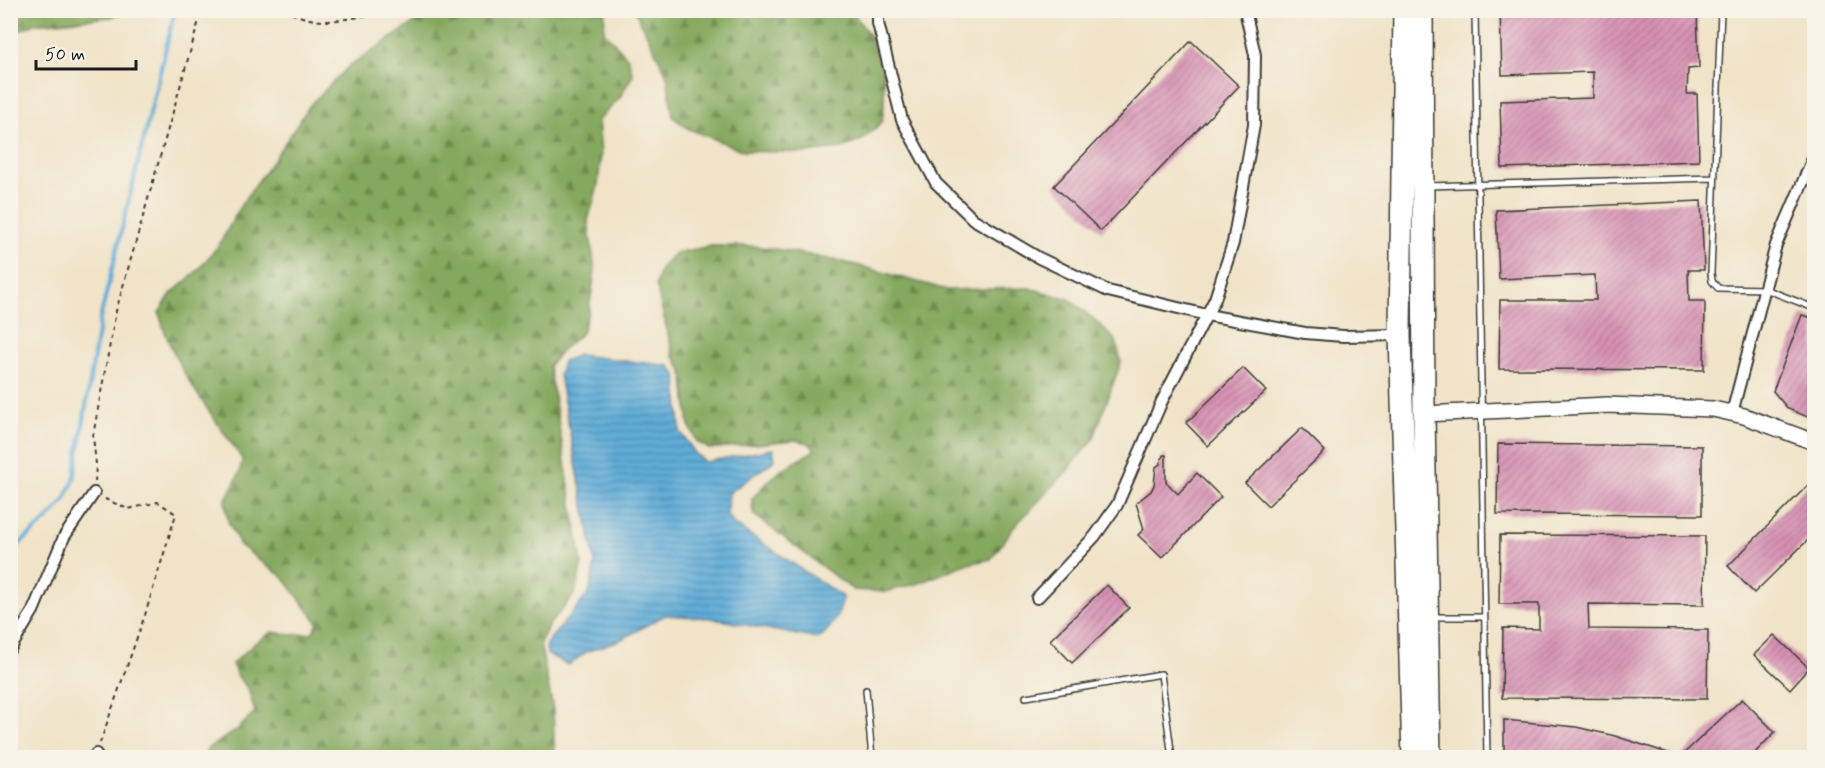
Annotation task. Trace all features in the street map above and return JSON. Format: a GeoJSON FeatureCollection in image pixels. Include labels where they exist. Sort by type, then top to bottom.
{"type":"FeatureCollection","features":[{"type":"Feature","properties":{"kind":"highway"},"geometry":{"type":"LineString","coordinates":[[1404,10],[1400,335],[1413,758]]}},
{"type":"Feature","properties":{"kind":"highway"},"geometry":{"type":"LineString","coordinates":[[1422,10],[1424,414],[1430,758]]}},
{"type":"Feature","properties":{"kind":"street"},"geometry":{"type":"LineString","coordinates":[[878,10],[878,23],[902,120],[936,183],[973,219],[1039,258],[1108,291],[1207,315],[1305,333],[1343,336],[1400,335]]}},
{"type":"Feature","properties":{"kind":"street"},"geometry":{"type":"LineString","coordinates":[[1037,598],[1095,536],[1118,504],[1162,401],[1215,299],[1233,243],[1254,125],[1255,55],[1245,10]]}},
{"type":"Feature","properties":{"kind":"street"},"geometry":{"type":"LineString","coordinates":[[1732,413],[1776,245],[1815,156]]}},
{"type":"Feature","properties":{"kind":"street"},"geometry":{"type":"LineString","coordinates":[[1424,414],[1607,405],[1713,409],[1782,429],[1815,442]]}},
{"type":"Feature","properties":{"kind":"street"},"geometry":{"type":"LineString","coordinates":[[10,649],[33,611],[64,537],[94,493]]}},
{"type":"Feature","properties":{"kind":"lane"},"geometry":{"type":"LineString","coordinates":[[1474,10],[1487,758]]}},
{"type":"Feature","properties":{"kind":"lane"},"geometry":{"type":"LineString","coordinates":[[1721,10],[1712,281],[1718,288],[1765,289],[1815,308]]}},
{"type":"Feature","properties":{"kind":"lane"},"geometry":{"type":"LineString","coordinates":[[1423,187],[1714,178]]}},
{"type":"Feature","properties":{"kind":"lane"},"geometry":{"type":"LineString","coordinates":[[1428,617],[1485,617]]}},
{"type":"Feature","properties":{"kind":"lane"},"geometry":{"type":"LineString","coordinates":[[1026,697],[1161,674],[1172,758]]}},
{"type":"Feature","properties":{"kind":"lane"},"geometry":{"type":"LineString","coordinates":[[866,690],[872,758]]}},
{"type":"Feature","properties":{"kind":"path"},"geometry":{"type":"LineString","coordinates":[[96,756],[145,615],[176,514],[158,502],[128,509],[94,493],[96,464],[93,436],[116,311],[202,10]]}},
{"type":"Feature","properties":{"kind":"path"},"geometry":{"type":"LineString","coordinates":[[283,10],[301,17],[326,21],[375,14],[387,10]]}},
{"type":"Feature","properties":{"kind":"green space"},"geometry":{"type":"Polygon","coordinates":[[[11,10],[131,11],[111,17],[35,24],[11,34],[11,10]]]}},
{"type":"Feature","properties":{"kind":"green space"},"geometry":{"type":"Polygon","coordinates":[[[430,11],[605,11],[604,31],[628,58],[633,75],[619,99],[598,120],[601,153],[598,186],[588,220],[595,271],[589,310],[582,333],[563,349],[549,366],[582,564],[575,594],[549,625],[540,643],[553,709],[555,757],[204,757],[207,749],[237,730],[255,712],[248,689],[232,664],[255,643],[272,632],[292,635],[312,633],[318,623],[282,576],[240,545],[228,521],[225,501],[240,472],[242,459],[183,371],[165,333],[159,313],[171,294],[197,271],[219,245],[241,205],[310,105],[350,65],[430,11]]]}},
{"type":"Feature","properties":{"kind":"green space"},"geometry":{"type":"Polygon","coordinates":[[[635,11],[851,11],[869,34],[884,77],[882,122],[862,140],[843,148],[808,153],[744,151],[689,129],[673,117],[667,75],[635,11]]]}},
{"type":"Feature","properties":{"kind":"green space"},"geometry":{"type":"Polygon","coordinates":[[[711,246],[754,246],[789,251],[853,264],[947,290],[1029,288],[1069,299],[1116,341],[1121,362],[1093,440],[1014,527],[991,559],[963,565],[920,583],[885,592],[853,590],[753,514],[752,499],[784,468],[815,450],[809,443],[795,440],[709,449],[697,442],[689,425],[683,372],[673,355],[656,285],[660,269],[675,253],[711,246]]]}},
{"type":"Feature","properties":{"kind":"water"},"geometry":{"type":"Polygon","coordinates":[[[578,355],[670,366],[677,376],[680,431],[695,453],[705,462],[773,449],[775,460],[729,493],[727,515],[734,524],[843,597],[838,615],[823,635],[818,639],[711,618],[665,615],[622,639],[586,652],[568,665],[547,654],[546,644],[589,593],[595,563],[559,375],[563,361],[578,355]]]}},
{"type":"Feature","properties":{"kind":"building"},"geometry":{"type":"Polygon","coordinates":[[[1500,10],[1697,10],[1699,68],[1688,69],[1687,94],[1697,94],[1699,161],[1502,168],[1500,101],[1593,98],[1593,72],[1502,75],[1500,10]]]}},
{"type":"Feature","properties":{"kind":"building"},"geometry":{"type":"Polygon","coordinates":[[[1191,41],[1239,86],[1101,231],[1054,186],[1191,41]]]}},
{"type":"Feature","properties":{"kind":"building"},"geometry":{"type":"Polygon","coordinates":[[[1701,201],[1704,270],[1688,270],[1689,301],[1705,301],[1704,370],[1499,369],[1500,300],[1596,300],[1595,275],[1499,279],[1496,210],[1701,201]]]}},
{"type":"Feature","properties":{"kind":"building"},"geometry":{"type":"Polygon","coordinates":[[[1802,315],[1815,319],[1815,420],[1788,409],[1773,391],[1802,315]]]}},
{"type":"Feature","properties":{"kind":"building"},"geometry":{"type":"Polygon","coordinates":[[[1243,368],[1266,391],[1208,446],[1186,423],[1243,368]]]}},
{"type":"Feature","properties":{"kind":"building"},"geometry":{"type":"Polygon","coordinates":[[[1302,428],[1325,451],[1268,506],[1245,483],[1302,428]]]}},
{"type":"Feature","properties":{"kind":"building"},"geometry":{"type":"Polygon","coordinates":[[[1498,444],[1702,446],[1702,515],[1497,514],[1498,444]]]}},
{"type":"Feature","properties":{"kind":"building"},"geometry":{"type":"Polygon","coordinates":[[[1163,455],[1166,455],[1166,482],[1178,494],[1197,473],[1221,497],[1162,558],[1138,535],[1144,529],[1136,503],[1151,491],[1156,467],[1160,464],[1163,455]]]}},
{"type":"Feature","properties":{"kind":"building"},"geometry":{"type":"Polygon","coordinates":[[[1809,484],[1815,489],[1815,533],[1754,593],[1728,566],[1809,484]]]}},
{"type":"Feature","properties":{"kind":"building"},"geometry":{"type":"Polygon","coordinates":[[[1500,535],[1705,536],[1704,605],[1588,604],[1589,629],[1708,630],[1707,699],[1502,698],[1503,628],[1539,629],[1539,604],[1499,604],[1500,535]]]}},
{"type":"Feature","properties":{"kind":"building"},"geometry":{"type":"Polygon","coordinates":[[[1107,585],[1129,608],[1072,663],[1050,640],[1107,585]]]}},
{"type":"Feature","properties":{"kind":"building"},"geometry":{"type":"Polygon","coordinates":[[[1774,635],[1809,668],[1790,689],[1754,655],[1774,635]]]}},
{"type":"Feature","properties":{"kind":"building"},"geometry":{"type":"Polygon","coordinates":[[[1742,699],[1775,732],[1750,758],[1679,758],[1742,699]]]}},
{"type":"Feature","properties":{"kind":"building"},"geometry":{"type":"Polygon","coordinates":[[[1504,720],[1576,727],[1615,736],[1674,755],[1673,758],[1504,758],[1504,720]]]}},
{"type":"Feature","properties":{"kind":"waterway"},"geometry":{"type":"LineString","coordinates":[[10,552],[47,520],[64,501],[74,480],[100,319],[175,10]]}}]}
